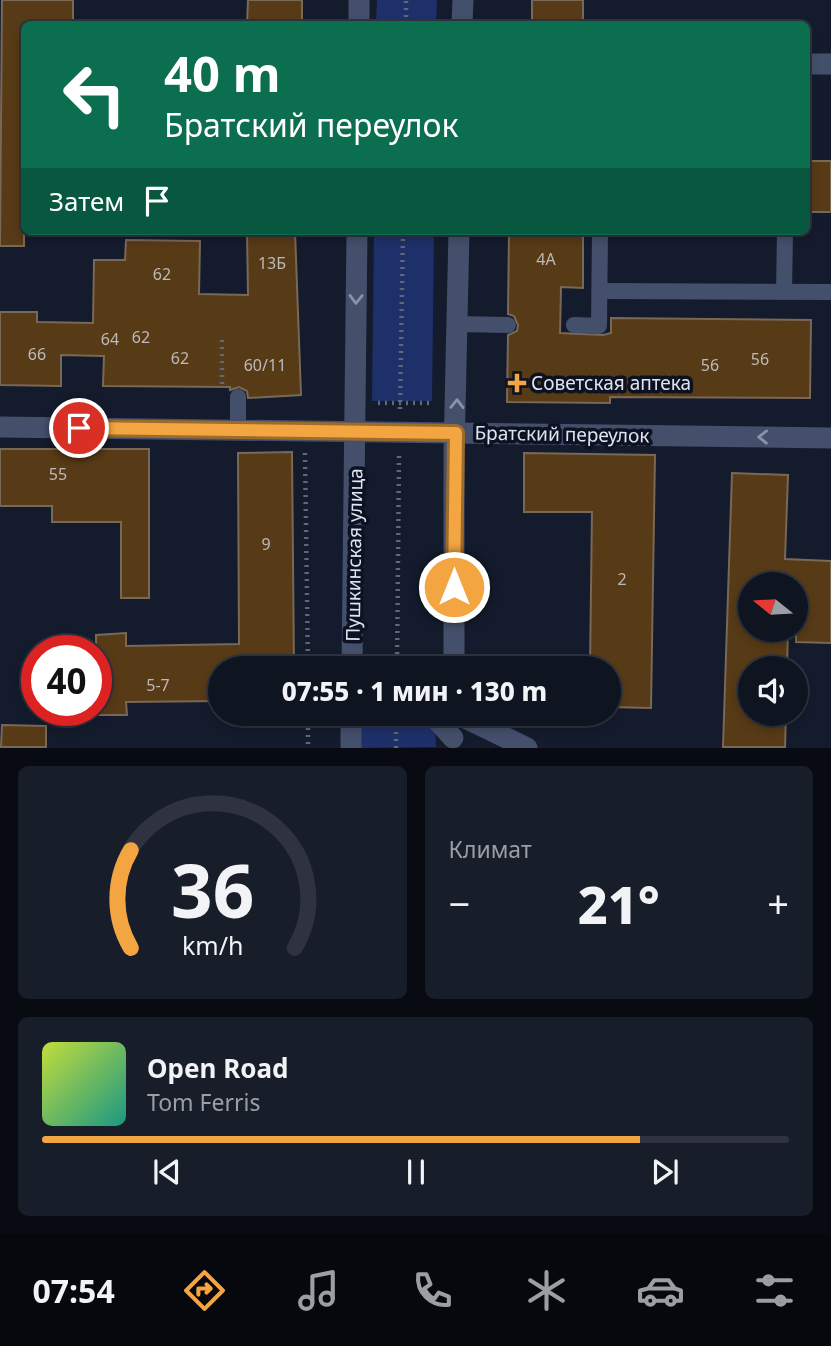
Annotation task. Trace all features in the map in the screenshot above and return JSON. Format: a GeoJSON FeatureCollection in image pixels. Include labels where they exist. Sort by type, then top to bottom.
{"type":"FeatureCollection","features":[{"type":"Feature","properties":{"kind":"street"},"geometry":{"type":"LineString","coordinates":[[359,0],[359,21]]}},
{"type":"Feature","properties":{"kind":"street"},"geometry":{"type":"LineString","coordinates":[[462,21],[463,0]]}},
{"type":"Feature","properties":{"kind":"street"},"geometry":{"type":"LineString","coordinates":[[810,64],[831,64]]}},
{"type":"Feature","properties":{"kind":"street","name":"Пушкинская улица"},"geometry":{"type":"LineString","coordinates":[[352,656],[357,235]]}},
{"type":"Feature","properties":{"kind":"street"},"geometry":{"type":"LineString","coordinates":[[454,656],[459,235]]}},
{"type":"Feature","properties":{"kind":"street","name":"Братский переулок"},"geometry":{"type":"LineString","coordinates":[[0,427],[831,438]]}},
{"type":"Feature","properties":{"kind":"street"},"geometry":{"type":"LineString","coordinates":[[441,726],[453,743]]}},
{"type":"Feature","properties":{"kind":"street"},"geometry":{"type":"LineString","coordinates":[[482,726],[527,747]]}},
{"type":"Feature","properties":{"kind":"lane"},"geometry":{"type":"LineString","coordinates":[[574,325],[599,326],[600,235]]}},
{"type":"Feature","properties":{"kind":"lane"},"geometry":{"type":"LineString","coordinates":[[784,292],[785,235]]}},
{"type":"Feature","properties":{"kind":"lane"},"geometry":{"type":"LineString","coordinates":[[600,290],[831,292]]}},
{"type":"Feature","properties":{"kind":"lane"},"geometry":{"type":"LineString","coordinates":[[458,324],[508,325]]}},
{"type":"Feature","properties":{"kind":"lane"},"geometry":{"type":"LineString","coordinates":[[230,397],[238,432]]}},
{"type":"Feature","properties":{"kind":"path"},"geometry":{"type":"LineString","coordinates":[[406,0],[406,21]]}},
{"type":"Feature","properties":{"kind":"path"},"geometry":{"type":"LineString","coordinates":[[222,335],[230,397]]}},
{"type":"Feature","properties":{"kind":"path"},"geometry":{"type":"LineString","coordinates":[[370,403],[457,402]]}},
{"type":"Feature","properties":{"kind":"path"},"geometry":{"type":"LineString","coordinates":[[305,448],[307,656]]}},
{"type":"Feature","properties":{"kind":"path"},"geometry":{"type":"LineString","coordinates":[[308,726],[308,747]]}},
{"type":"Feature","properties":{"kind":"path"},"geometry":{"type":"LineString","coordinates":[[396,726],[396,747]]}},
{"type":"Feature","properties":{"kind":"shaded area"},"geometry":{"type":"Polygon","coordinates":[[[377,0],[437,0],[436,21],[376,21],[377,0]]]}},
{"type":"Feature","properties":{"kind":"shaded area"},"geometry":{"type":"Polygon","coordinates":[[[374,235],[434,235],[432,401],[372,401],[374,235]]]}},
{"type":"Feature","properties":{"kind":"shaded area"},"geometry":{"type":"Polygon","coordinates":[[[357,726],[435,726],[436,747],[357,748],[357,726]]]}},
{"type":"Feature","properties":{"kind":"building"},"geometry":{"type":"Polygon","coordinates":[[[2,0],[73,0],[73,21],[21,21],[21,235],[24,235],[24,246],[0,246],[2,0]]]}},
{"type":"Feature","properties":{"kind":"building"},"geometry":{"type":"Polygon","coordinates":[[[248,0],[302,0],[302,21],[247,21],[248,0]]]}},
{"type":"Feature","properties":{"kind":"building"},"geometry":{"type":"Polygon","coordinates":[[[532,0],[583,0],[583,21],[532,21],[532,0]]]}},
{"type":"Feature","properties":{"kind":"building"},"geometry":{"type":"Polygon","coordinates":[[[810,161],[831,161],[831,212],[810,212],[810,161]]]}},
{"type":"Feature","properties":{"kind":"building"},"geometry":{"type":"Polygon","coordinates":[[[247,235],[295,235],[301,395],[248,398],[247,391],[239,387],[230,390],[230,387],[103,386],[104,356],[61,355],[61,386],[0,385],[0,312],[37,312],[37,322],[93,323],[94,260],[125,260],[126,240],[200,241],[199,294],[248,295],[247,235]]]}},
{"type":"Feature","properties":{"kind":"building"},"geometry":{"type":"Polygon","coordinates":[[[509,235],[583,235],[583,288],[561,287],[560,333],[611,333],[611,318],[811,320],[810,398],[610,397],[610,403],[507,402],[508,335],[517,331],[518,325],[514,316],[508,314],[509,235]]]}},
{"type":"Feature","properties":{"kind":"building"},"geometry":{"type":"Polygon","coordinates":[[[0,449],[149,449],[149,598],[121,598],[121,522],[52,522],[52,506],[0,506],[0,449]]]}},
{"type":"Feature","properties":{"kind":"building"},"geometry":{"type":"Polygon","coordinates":[[[292,452],[294,656],[208,656],[208,701],[126,702],[127,715],[112,715],[112,635],[96,635],[126,633],[126,646],[239,644],[238,453],[292,452]]]}},
{"type":"Feature","properties":{"kind":"building"},"geometry":{"type":"Polygon","coordinates":[[[524,453],[655,455],[651,708],[621,707],[621,656],[590,656],[592,512],[524,512],[524,453]]]}},
{"type":"Feature","properties":{"kind":"building"},"geometry":{"type":"Polygon","coordinates":[[[732,473],[788,475],[785,559],[831,561],[831,643],[796,642],[808,642],[808,572],[738,572],[738,642],[788,642],[787,656],[738,656],[738,726],[786,726],[785,747],[723,747],[732,473]]]}},
{"type":"Feature","properties":{"kind":"building"},"geometry":{"type":"Polygon","coordinates":[[[2,725],[46,726],[46,747],[1,747],[2,725]]]}},
{"type":"Feature","properties":{"kind":"place","name":"Советская аптека"},"geometry":{"type":"Point","coordinates":[517,383]}},
{"type":"Feature","properties":{"kind":"route"},"geometry":{"type":"LineString","coordinates":[[79,428],[456,433],[454,587]]}}]}
